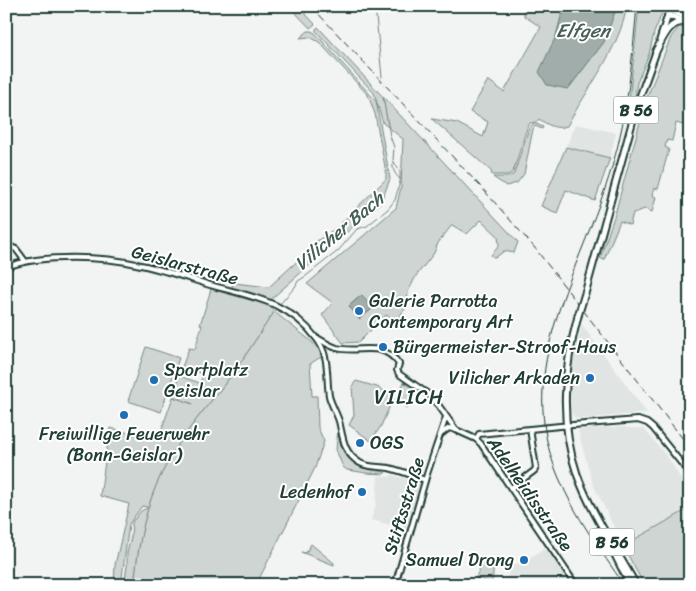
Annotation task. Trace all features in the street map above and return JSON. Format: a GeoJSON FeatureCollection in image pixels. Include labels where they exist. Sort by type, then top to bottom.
{"type":"FeatureCollection","features":[{"type":"Feature","properties":{"kind":"highway"},"geometry":{"type":"LineString","coordinates":[[671,8],[688,22]]}},
{"type":"Feature","properties":{"kind":"highway"},"geometry":{"type":"LineString","coordinates":[[668,15],[688,22]]}},
{"type":"Feature","properties":{"kind":"highway"},"geometry":{"type":"LineString","coordinates":[[656,50],[670,28],[675,24],[688,22]]}},
{"type":"Feature","properties":{"kind":"main road","name":"B 56"},"geometry":{"type":"LineString","coordinates":[[636,585],[589,500],[578,474],[567,426],[565,386],[568,358],[578,316],[637,105],[671,8]]}},
{"type":"Feature","properties":{"kind":"main road","name":"B 56"},"geometry":{"type":"LineString","coordinates":[[589,500],[591,508],[630,585]]}},
{"type":"Feature","properties":{"kind":"street"},"geometry":{"type":"LineString","coordinates":[[6,245],[16,249],[25,261]]}},
{"type":"Feature","properties":{"kind":"street","name":"Geislarstraße"},"geometry":{"type":"LineString","coordinates":[[6,267],[25,261],[67,258],[125,262],[159,269],[275,304],[294,315],[315,336]]}},
{"type":"Feature","properties":{"kind":"street"},"geometry":{"type":"LineString","coordinates":[[315,336],[324,350],[330,396],[347,451],[354,459],[371,467],[391,469],[426,480]]}},
{"type":"Feature","properties":{"kind":"street","name":"Adelheidisstraße"},"geometry":{"type":"LineString","coordinates":[[315,336],[337,348],[374,349],[389,354],[399,364],[397,370],[399,374],[422,388],[439,406],[456,430],[476,439],[484,447],[576,585]]}},
{"type":"Feature","properties":{"kind":"street","name":"Stiftsstraße"},"geometry":{"type":"LineString","coordinates":[[394,585],[446,417]]}},
{"type":"Feature","properties":{"kind":"street"},"geometry":{"type":"LineString","coordinates":[[476,439],[479,434],[632,420],[643,422],[657,432],[690,474]]}},
{"type":"Feature","properties":{"kind":"street"},"geometry":{"type":"LineString","coordinates":[[439,436],[449,428],[456,430]]}},
{"type":"Feature","properties":{"kind":"street"},"geometry":{"type":"LineString","coordinates":[[511,488],[536,468],[530,430]]}},
{"type":"Feature","properties":{"kind":"shaded area"},"geometry":{"type":"Polygon","coordinates":[[[289,6],[298,6],[315,24],[310,28],[289,6]]]}},
{"type":"Feature","properties":{"kind":"shaded area"},"geometry":{"type":"Polygon","coordinates":[[[524,6],[567,6],[561,17],[556,36],[568,89],[604,42],[617,6],[627,6],[623,22],[610,53],[567,126],[556,127],[539,119],[537,122],[530,123],[513,172],[508,175],[492,175],[491,171],[432,119],[457,123],[483,137],[488,122],[470,112],[488,80],[504,92],[541,27],[524,16],[524,6]]]}},
{"type":"Feature","properties":{"kind":"shaded area"},"geometry":{"type":"Polygon","coordinates":[[[639,6],[665,6],[637,83],[635,97],[629,101],[639,6]]]}},
{"type":"Feature","properties":{"kind":"shaded area"},"geometry":{"type":"Polygon","coordinates":[[[318,27],[518,242],[514,253],[504,251],[495,258],[491,255],[499,246],[498,236],[481,220],[467,234],[452,225],[416,276],[408,292],[407,306],[396,321],[386,315],[359,342],[343,343],[322,315],[333,303],[307,284],[396,208],[401,187],[403,139],[383,123],[374,93],[316,29],[318,27]],[[360,296],[349,306],[359,319],[371,310],[360,296]]]}},
{"type":"Feature","properties":{"kind":"shaded area"},"geometry":{"type":"Polygon","coordinates":[[[679,27],[690,28],[690,127],[676,123],[672,141],[667,140],[665,147],[669,149],[658,189],[654,188],[652,196],[656,197],[652,212],[645,209],[633,213],[630,225],[620,221],[604,260],[600,258],[615,214],[646,100],[671,37],[679,27]]]}},
{"type":"Feature","properties":{"kind":"shaded area"},"geometry":{"type":"Polygon","coordinates":[[[308,31],[315,33],[376,101],[390,179],[381,202],[270,300],[231,288],[234,283],[269,287],[304,255],[314,243],[336,228],[386,179],[375,114],[368,95],[319,42],[310,37],[300,38],[308,31]]]}},
{"type":"Feature","properties":{"kind":"shaded area"},"geometry":{"type":"Polygon","coordinates":[[[534,123],[543,127],[542,129],[535,126],[533,129],[524,174],[517,183],[506,186],[493,177],[508,177],[514,174],[529,128],[534,123]]]}},
{"type":"Feature","properties":{"kind":"shaded area"},"geometry":{"type":"Polygon","coordinates":[[[576,124],[616,133],[610,158],[566,147],[576,124]]]}},
{"type":"Feature","properties":{"kind":"shaded area"},"geometry":{"type":"Polygon","coordinates":[[[566,147],[610,158],[595,201],[566,190],[557,213],[541,206],[566,147]]]}},
{"type":"Feature","properties":{"kind":"shaded area"},"geometry":{"type":"Polygon","coordinates":[[[211,289],[268,305],[311,341],[322,353],[323,358],[319,358],[310,364],[312,396],[317,396],[318,428],[324,441],[315,468],[256,585],[124,585],[132,522],[141,511],[147,508],[142,506],[129,524],[121,585],[114,585],[115,565],[129,504],[100,496],[110,428],[141,436],[161,431],[173,397],[193,404],[172,396],[179,376],[200,383],[203,374],[182,367],[189,348],[195,349],[211,289]]]}},
{"type":"Feature","properties":{"kind":"shaded area"},"geometry":{"type":"Polygon","coordinates":[[[582,325],[647,413],[580,419],[574,417],[571,411],[572,365],[582,325]]]}},
{"type":"Feature","properties":{"kind":"shaded area","name":"Sportplatz Geislar"},"geometry":{"type":"Polygon","coordinates":[[[146,347],[179,358],[161,412],[128,401],[146,347]]]}},
{"type":"Feature","properties":{"kind":"shaded area"},"geometry":{"type":"Polygon","coordinates":[[[356,381],[377,387],[394,396],[381,426],[371,441],[349,425],[354,415],[352,386],[356,381]]]}},
{"type":"Feature","properties":{"kind":"shaded area"},"geometry":{"type":"Polygon","coordinates":[[[404,382],[416,388],[407,408],[402,403],[395,402],[398,395],[402,393],[401,389],[404,382]]]}},
{"type":"Feature","properties":{"kind":"shaded area"},"geometry":{"type":"Polygon","coordinates":[[[338,425],[341,446],[350,460],[365,468],[386,472],[384,474],[347,470],[343,467],[336,450],[338,425]]]}},
{"type":"Feature","properties":{"kind":"shaded area"},"geometry":{"type":"Polygon","coordinates":[[[620,427],[644,429],[669,459],[690,494],[690,508],[623,546],[593,484],[578,431],[620,427]]]}},
{"type":"Feature","properties":{"kind":"shaded area"},"geometry":{"type":"Polygon","coordinates":[[[392,475],[420,483],[408,529],[371,520],[376,504],[378,476],[390,477],[392,475]]]}},
{"type":"Feature","properties":{"kind":"shaded area"},"geometry":{"type":"Polygon","coordinates":[[[690,508],[690,585],[644,585],[623,546],[690,508]]]}},
{"type":"Feature","properties":{"kind":"shaded area"},"geometry":{"type":"Polygon","coordinates":[[[311,544],[334,565],[301,552],[306,553],[311,544]]]}},
{"type":"Feature","properties":{"kind":"shaded area"},"geometry":{"type":"Polygon","coordinates":[[[544,549],[551,553],[572,585],[504,585],[510,581],[508,578],[509,566],[521,563],[544,549]]]}},
{"type":"Feature","properties":{"kind":"shaded area"},"geometry":{"type":"Polygon","coordinates":[[[485,561],[494,564],[492,583],[476,578],[481,564],[485,561]]]}},
{"type":"Feature","properties":{"kind":"water","name":"Elfgen"},"geometry":{"type":"Polygon","coordinates":[[[567,6],[617,6],[604,42],[568,89],[547,85],[539,72],[556,36],[561,17],[567,6]]]}},
{"type":"Feature","properties":{"kind":"water"},"geometry":{"type":"Polygon","coordinates":[[[362,295],[372,309],[359,319],[349,306],[362,295]]]}},
{"type":"Feature","properties":{"kind":"waterway","name":"Vilicher Bach"},"geometry":{"type":"LineString","coordinates":[[375,6],[382,77]]}},
{"type":"Feature","properties":{"kind":"waterway","name":"Vilicher Bach"},"geometry":{"type":"LineString","coordinates":[[279,305],[298,281],[338,251],[357,229],[367,226],[388,209],[395,200],[400,182],[400,172],[393,160],[394,147],[390,136],[383,97]]}},
{"type":"Feature","properties":{"kind":"waterway","name":"Vilicher Bach"},"geometry":{"type":"LineString","coordinates":[[393,161],[394,171],[400,179]]}},
{"type":"Feature","properties":{"kind":"waterway","name":"Vilicher Bach"},"geometry":{"type":"LineString","coordinates":[[134,585],[143,526],[151,498],[170,457],[234,372],[277,308]]}},
{"type":"Feature","properties":{"kind":"tram line"},"geometry":{"type":"LineString","coordinates":[[624,585],[565,492],[546,437],[543,398],[547,359],[556,320],[599,206],[612,167],[622,127],[629,87],[637,6]]}},
{"type":"Feature","properties":{"kind":"railway"},"geometry":{"type":"LineString","coordinates":[[311,6],[481,187],[534,247],[690,448]]}},
{"type":"Feature","properties":{"kind":"place","name":"Galerie Parrotta Contemporary Art"},"geometry":{"type":"Point","coordinates":[359,311]}},
{"type":"Feature","properties":{"kind":"place","name":"Bürgermeister-Stroof-Haus"},"geometry":{"type":"Point","coordinates":[383,347]}},
{"type":"Feature","properties":{"kind":"place","name":"Vilicher Arkaden"},"geometry":{"type":"Point","coordinates":[590,378]}},
{"type":"Feature","properties":{"kind":"place","name":"Sportplatz Geislar"},"geometry":{"type":"Point","coordinates":[154,380]}},
{"type":"Feature","properties":{"kind":"place","name":"Freiwillige Feuerwehr (Bonn-Geislar)"},"geometry":{"type":"Point","coordinates":[124,415]}},
{"type":"Feature","properties":{"kind":"place","name":"OGS"},"geometry":{"type":"Point","coordinates":[360,443]}},
{"type":"Feature","properties":{"kind":"place","name":"Ledenhof"},"geometry":{"type":"Point","coordinates":[362,492]}},
{"type":"Feature","properties":{"kind":"place","name":"Samuel Drong"},"geometry":{"type":"Point","coordinates":[524,560]}},
{"type":"Feature","properties":{"kind":"district","name":"VILICH"},"geometry":{"type":"Point","coordinates":[409,397]}}]}
